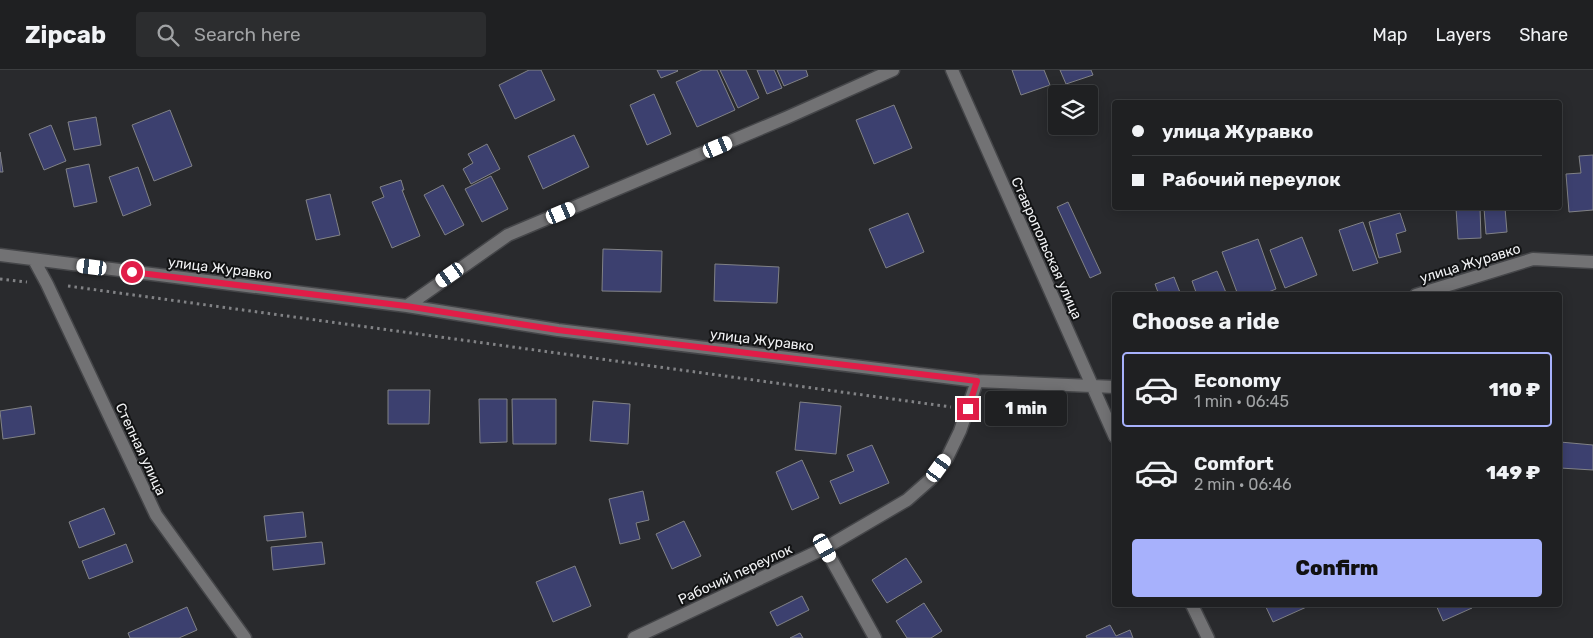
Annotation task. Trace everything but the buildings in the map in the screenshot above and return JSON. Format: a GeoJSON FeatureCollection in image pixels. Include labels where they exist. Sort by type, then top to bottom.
{"type":"FeatureCollection","features":[{"type":"Feature","properties":{"kind":"street"},"geometry":{"type":"LineString","coordinates":[[406,306],[508,235],[788,117],[893,70]]}},
{"type":"Feature","properties":{"kind":"street","name":"Ставропольская улица"},"geometry":{"type":"LineString","coordinates":[[952,70],[1112,430]]}},
{"type":"Feature","properties":{"kind":"street","name":"улица Журавко"},"geometry":{"type":"LineString","coordinates":[[0,255],[406,306],[558,330],[977,381],[1112,387]]}},
{"type":"Feature","properties":{"kind":"street","name":"Степная улица"},"geometry":{"type":"LineString","coordinates":[[34,260],[156,515],[245,638]]}},
{"type":"Feature","properties":{"kind":"street","name":"улица Журавко"},"geometry":{"type":"LineString","coordinates":[[1426,292],[1533,260],[1593,262]]}},
{"type":"Feature","properties":{"kind":"street","name":"Рабочий переулок"},"geometry":{"type":"LineString","coordinates":[[634,638],[825,548],[907,500],[932,478],[947,458],[960,431],[977,381]]}},
{"type":"Feature","properties":{"kind":"street"},"geometry":{"type":"LineString","coordinates":[[825,548],[875,638]]}},
{"type":"Feature","properties":{"kind":"street"},"geometry":{"type":"LineString","coordinates":[[1193,607],[1208,638]]}},
{"type":"Feature","properties":{"kind":"path"},"geometry":{"type":"LineString","coordinates":[[0,279],[968,409]]}},
{"type":"Feature","properties":{"kind":"route"},"geometry":{"type":"LineString","coordinates":[[132,272],[406,306],[558,330],[977,381],[968,409]]}}]}
